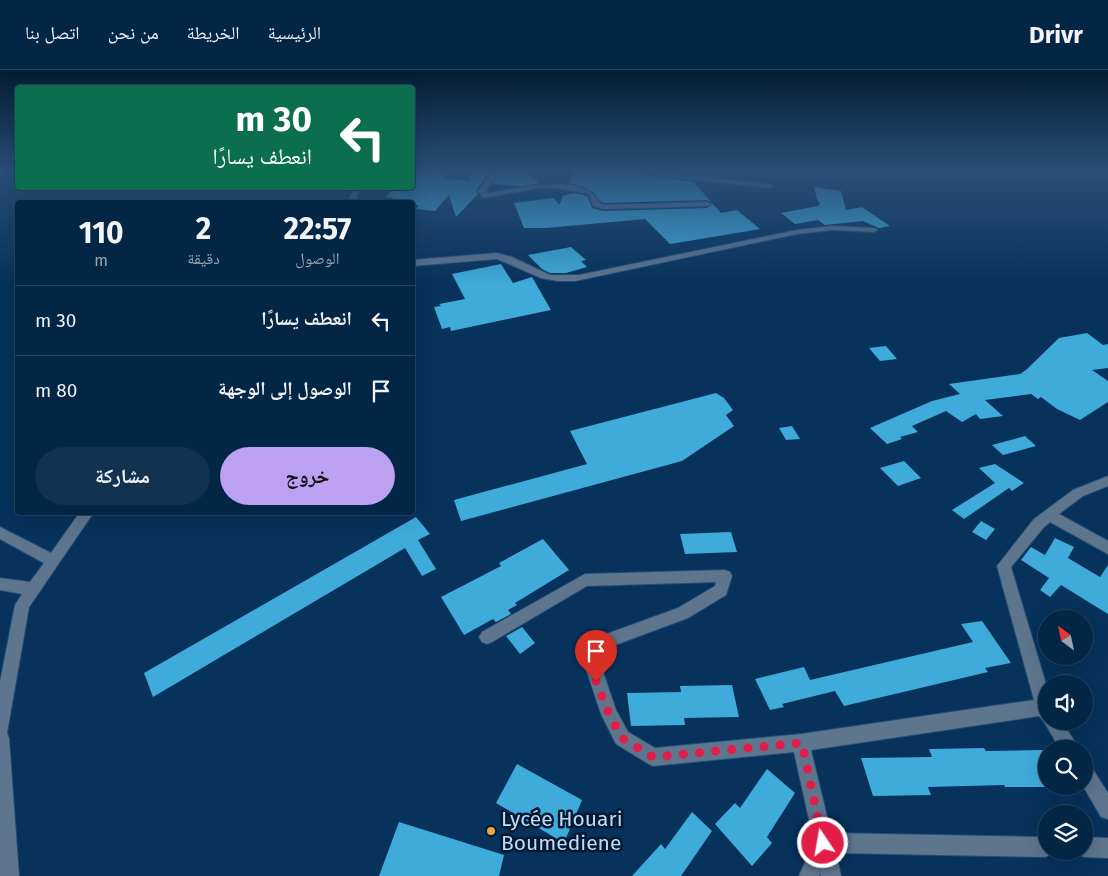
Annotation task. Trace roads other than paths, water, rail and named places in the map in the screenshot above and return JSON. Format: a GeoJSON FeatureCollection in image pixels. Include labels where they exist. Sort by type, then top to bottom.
{"type":"FeatureCollection","features":[{"type":"Feature","properties":{"kind":"street"},"geometry":{"type":"LineString","coordinates":[[415,263],[497,256],[506,257],[543,276],[558,280],[572,279],[797,232],[832,228],[874,230]]}},
{"type":"Feature","properties":{"kind":"street"},"geometry":{"type":"LineString","coordinates":[[1038,682],[1004,566],[1039,523],[1078,493],[1108,481]]}},
{"type":"Feature","properties":{"kind":"street"},"geometry":{"type":"LineString","coordinates":[[0,728],[4,678],[22,605],[86,515]]}},
{"type":"Feature","properties":{"kind":"street"},"geometry":{"type":"LineString","coordinates":[[1049,515],[1108,548]]}},
{"type":"Feature","properties":{"kind":"street"},"geometry":{"type":"LineString","coordinates":[[0,532],[53,561]]}},
{"type":"Feature","properties":{"kind":"street"},"geometry":{"type":"LineString","coordinates":[[487,637],[585,580],[725,576],[722,590],[683,613],[604,642],[594,669],[609,714],[622,738],[653,757],[802,743],[1038,714]]}},
{"type":"Feature","properties":{"kind":"street"},"geometry":{"type":"LineString","coordinates":[[0,584],[33,589]]}},
{"type":"Feature","properties":{"kind":"street"},"geometry":{"type":"LineString","coordinates":[[0,738],[9,876]]}},
{"type":"Feature","properties":{"kind":"street"},"geometry":{"type":"LineString","coordinates":[[802,743],[831,876]]}},
{"type":"Feature","properties":{"kind":"street"},"geometry":{"type":"LineString","coordinates":[[1093,786],[1108,810]]}},
{"type":"Feature","properties":{"kind":"street"},"geometry":{"type":"LineString","coordinates":[[823,843],[1038,847]]}},
{"type":"Feature","properties":{"kind":"street"},"geometry":{"type":"LineString","coordinates":[[809,876],[823,843]]}},
{"type":"Feature","properties":{"kind":"street"},"geometry":{"type":"LineString","coordinates":[[1093,847],[1108,848]]}},
{"type":"Feature","properties":{"kind":"place","name":"Lycée Houari Boumediene"},"geometry":{"type":"Point","coordinates":[491,831]}}]}
